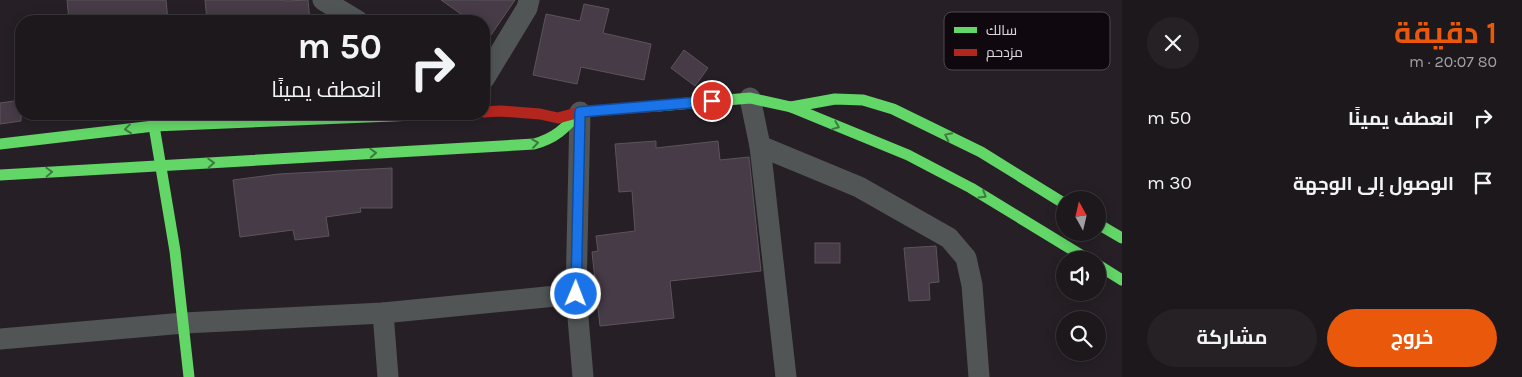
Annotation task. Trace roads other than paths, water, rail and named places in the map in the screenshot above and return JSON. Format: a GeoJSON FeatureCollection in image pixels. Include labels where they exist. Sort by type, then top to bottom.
{"type":"FeatureCollection","features":[{"type":"Feature","properties":{"kind":"street"},"geometry":{"type":"LineString","coordinates":[[323,0],[348,15]]}},
{"type":"Feature","properties":{"kind":"street"},"geometry":{"type":"LineString","coordinates":[[490,69],[530,0]]}},
{"type":"Feature","properties":{"kind":"street"},"geometry":{"type":"LineString","coordinates":[[750,98],[760,146],[786,377]]}},
{"type":"Feature","properties":{"kind":"street"},"geometry":{"type":"LineString","coordinates":[[490,108],[548,115],[558,118],[580,112],[750,98],[791,107],[908,155],[972,188],[1074,251]]}},
{"type":"Feature","properties":{"kind":"street"},"geometry":{"type":"LineString","coordinates":[[791,107],[835,99],[862,100],[893,109],[981,152],[1056,198]]}},
{"type":"Feature","properties":{"kind":"street"},"geometry":{"type":"LineString","coordinates":[[0,175],[534,144],[557,136],[580,112]]}},
{"type":"Feature","properties":{"kind":"street"},"geometry":{"type":"LineString","coordinates":[[580,112],[576,294],[583,377]]}},
{"type":"Feature","properties":{"kind":"street"},"geometry":{"type":"LineString","coordinates":[[0,144],[154,126],[296,120]]}},
{"type":"Feature","properties":{"kind":"street"},"geometry":{"type":"LineString","coordinates":[[154,126],[184,323],[189,377]]}},
{"type":"Feature","properties":{"kind":"street"},"geometry":{"type":"LineString","coordinates":[[760,146],[859,187],[949,238],[966,258],[970,276],[979,377]]}},
{"type":"Feature","properties":{"kind":"street"},"geometry":{"type":"LineString","coordinates":[[1106,229],[1122,238]]}},
{"type":"Feature","properties":{"kind":"street"},"geometry":{"type":"LineString","coordinates":[[1106,270],[1122,280]]}},
{"type":"Feature","properties":{"kind":"street"},"geometry":{"type":"LineString","coordinates":[[0,339],[184,323],[383,313],[576,294]]}},
{"type":"Feature","properties":{"kind":"street"},"geometry":{"type":"LineString","coordinates":[[383,313],[388,377]]}}]}
